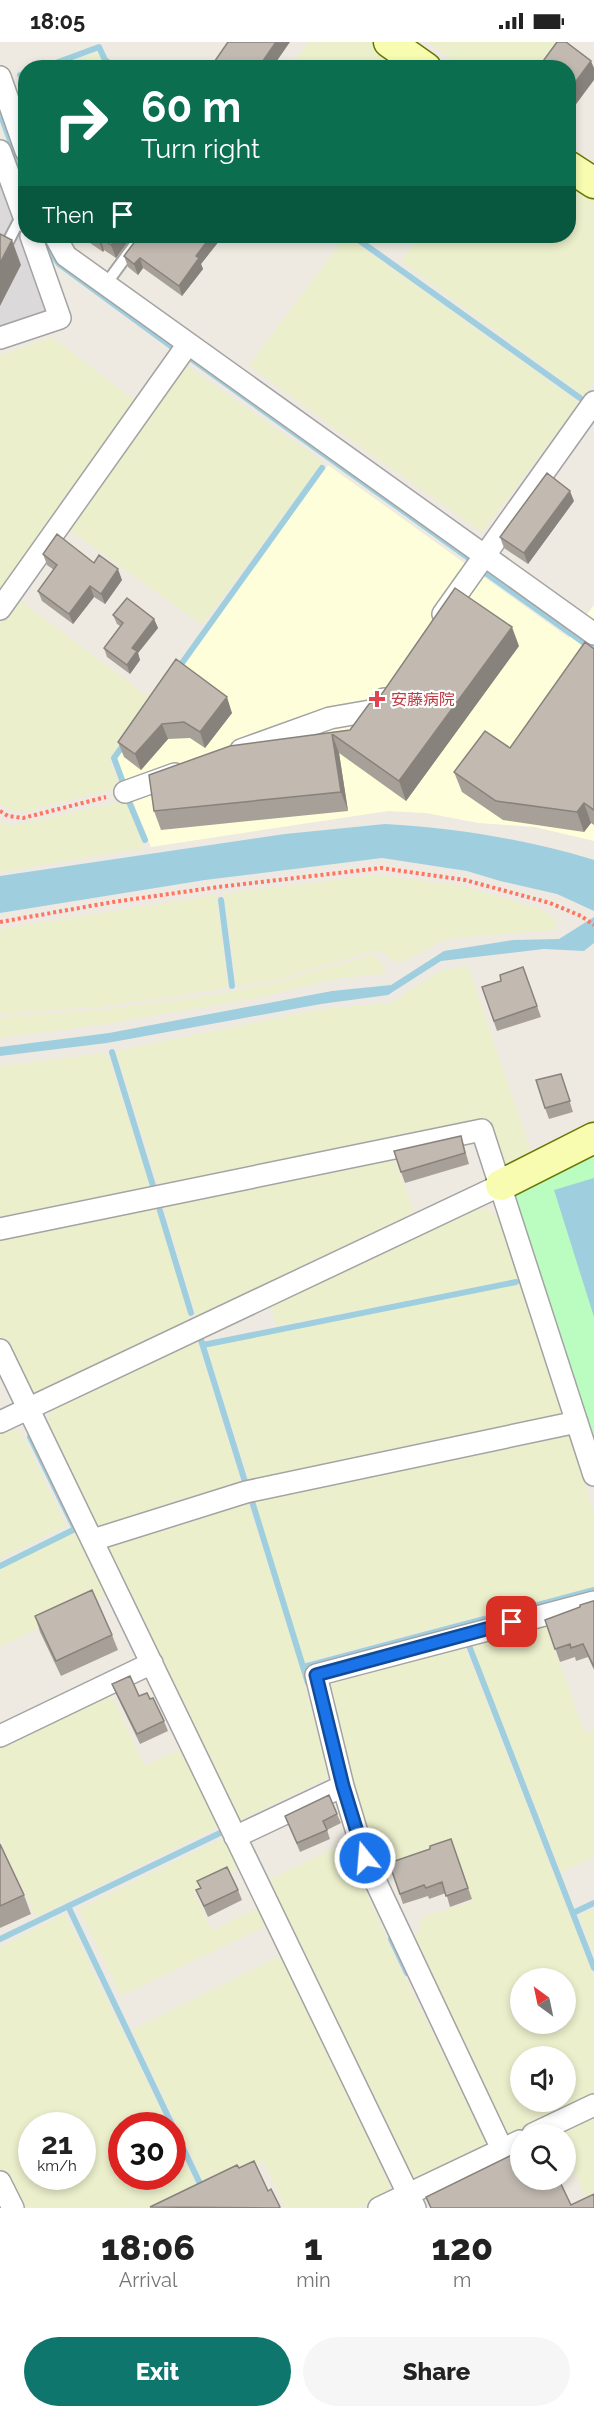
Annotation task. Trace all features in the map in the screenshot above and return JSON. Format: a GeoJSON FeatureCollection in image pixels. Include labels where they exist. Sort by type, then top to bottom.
{"type":"FeatureCollection","features":[{"type":"Feature","properties":{"kind":"street"},"geometry":{"type":"LineString","coordinates":[[397,44],[416,60]]}},
{"type":"Feature","properties":{"kind":"street"},"geometry":{"type":"LineString","coordinates":[[0,77],[18,128]]}},
{"type":"Feature","properties":{"kind":"street"},"geometry":{"type":"LineString","coordinates":[[0,150],[18,201]]}},
{"type":"Feature","properties":{"kind":"street"},"geometry":{"type":"LineString","coordinates":[[576,171],[594,183]]}},
{"type":"Feature","properties":{"kind":"street"},"geometry":{"type":"LineString","coordinates":[[0,338],[60,318],[33,243]]}},
{"type":"Feature","properties":{"kind":"street"},"geometry":{"type":"LineString","coordinates":[[59,243],[66,256],[594,634]]}},
{"type":"Feature","properties":{"kind":"street"},"geometry":{"type":"LineString","coordinates":[[0,609],[188,344]]}},
{"type":"Feature","properties":{"kind":"street"},"geometry":{"type":"LineString","coordinates":[[430,633],[483,555],[594,402]]}},
{"type":"Feature","properties":{"kind":"street"},"geometry":{"type":"LineString","coordinates":[[222,757],[330,718],[376,710],[396,681]]}},
{"type":"Feature","properties":{"kind":"street"},"geometry":{"type":"LineString","coordinates":[[125,792],[190,768]]}},
{"type":"Feature","properties":{"kind":"street"},"geometry":{"type":"LineString","coordinates":[[0,1229],[482,1130],[594,1475]]}},
{"type":"Feature","properties":{"kind":"street"},"geometry":{"type":"LineString","coordinates":[[0,1422],[501,1185],[594,1138]]}},
{"type":"Feature","properties":{"kind":"street"},"geometry":{"type":"LineString","coordinates":[[0,1350],[412,2201]]}},
{"type":"Feature","properties":{"kind":"street"},"geometry":{"type":"LineString","coordinates":[[93,1540],[246,1492],[577,1422]]}},
{"type":"Feature","properties":{"kind":"street"},"geometry":{"type":"LineString","coordinates":[[510,2143],[365,1858],[343,1786],[316,1675],[594,1602]]}},
{"type":"Feature","properties":{"kind":"street"},"geometry":{"type":"LineString","coordinates":[[0,1734],[152,1664]]}},
{"type":"Feature","properties":{"kind":"street"},"geometry":{"type":"LineString","coordinates":[[236,1837],[343,1786]]}},
{"type":"Feature","properties":{"kind":"street"},"geometry":{"type":"LineString","coordinates":[[554,2124],[594,2105]]}},
{"type":"Feature","properties":{"kind":"street"},"geometry":{"type":"LineString","coordinates":[[379,2208],[412,2201],[510,2146]]}},
{"type":"Feature","properties":{"kind":"street"},"geometry":{"type":"LineString","coordinates":[[0,2182],[13,2208]]}},
{"type":"Feature","properties":{"kind":"lane"},"geometry":{"type":"LineString","coordinates":[[0,257],[18,228]]}},
{"type":"Feature","properties":{"kind":"lane"},"geometry":{"type":"LineString","coordinates":[[106,284],[136,243]]}},
{"type":"Feature","properties":{"kind":"path"},"geometry":{"type":"LineString","coordinates":[[0,811],[8,816],[23,818],[125,792]]}},
{"type":"Feature","properties":{"kind":"path"},"geometry":{"type":"LineString","coordinates":[[0,922],[148,897],[381,868],[465,880],[550,903],[581,916],[594,925]]}},
{"type":"Feature","properties":{"kind":"shaded area"},"geometry":{"type":"Polygon","coordinates":[[[308,42],[373,42],[400,60],[296,60],[308,42]]]}},
{"type":"Feature","properties":{"kind":"shaded area"},"geometry":{"type":"Polygon","coordinates":[[[427,42],[568,42],[556,60],[453,60],[427,42]]]}},
{"type":"Feature","properties":{"kind":"shaded area"},"geometry":{"type":"Polygon","coordinates":[[[99,52],[102,60],[78,60],[99,52]]]}},
{"type":"Feature","properties":{"kind":"shaded area"},"geometry":{"type":"Polygon","coordinates":[[[0,176],[18,226],[18,243],[24,243],[48,309],[43,317],[0,331],[0,176]]]}},
{"type":"Feature","properties":{"kind":"shaded area"},"geometry":{"type":"Polygon","coordinates":[[[576,185],[594,197],[594,382],[584,396],[401,261],[415,243],[576,243],[576,185]]]}},
{"type":"Feature","properties":{"kind":"shaded area"},"geometry":{"type":"Polygon","coordinates":[[[341,243],[356,243],[579,403],[482,532],[249,365],[341,243]]]}},
{"type":"Feature","properties":{"kind":"shaded area"},"geometry":{"type":"Polygon","coordinates":[[[52,337],[135,401],[0,589],[0,355],[52,337]]]}},
{"type":"Feature","properties":{"kind":"shaded area"},"geometry":{"type":"Polygon","coordinates":[[[183,363],[323,462],[202,625],[67,528],[183,363]]]}},
{"type":"Feature","properties":{"kind":"shaded area","name":"安藤病院"},"geometry":{"type":"Polygon","coordinates":[[[328,465],[569,638],[594,605],[594,841],[535,827],[479,823],[426,813],[388,811],[151,847],[116,759],[328,465]]]}},
{"type":"Feature","properties":{"kind":"shaded area"},"geometry":{"type":"Polygon","coordinates":[[[16,597],[151,699],[109,760],[121,787],[24,812],[9,810],[0,803],[0,621],[16,597]]]}},
{"type":"Feature","properties":{"kind":"shaded area"},"geometry":{"type":"Polygon","coordinates":[[[126,801],[144,848],[0,872],[0,821],[10,826],[126,801]]]}},
{"type":"Feature","properties":{"kind":"shaded area"},"geometry":{"type":"Polygon","coordinates":[[[376,875],[462,886],[544,910],[557,922],[554,930],[442,941],[404,961],[395,962],[381,952],[374,951],[279,979],[237,986],[224,894],[376,875]]]}},
{"type":"Feature","properties":{"kind":"shaded area"},"geometry":{"type":"Polygon","coordinates":[[[216,895],[228,988],[109,1006],[0,1014],[0,929],[216,895]]]}},
{"type":"Feature","properties":{"kind":"shaded area"},"geometry":{"type":"Polygon","coordinates":[[[373,955],[378,958],[386,972],[341,978],[252,999],[106,1024],[0,1038],[0,1017],[109,1009],[219,994],[278,982],[373,955]]]}},
{"type":"Feature","properties":{"kind":"shaded area"},"geometry":{"type":"Polygon","coordinates":[[[468,966],[531,1152],[501,1166],[486,1125],[160,1190],[116,1051],[323,1009],[391,1003],[440,971],[468,966]]]}},
{"type":"Feature","properties":{"kind":"shaded area"},"geometry":{"type":"Polygon","coordinates":[[[107,1053],[152,1192],[0,1224],[0,1066],[107,1053]]]}},
{"type":"Feature","properties":{"kind":"shaded area"},"geometry":{"type":"Polygon","coordinates":[[[392,1153],[414,1212],[197,1319],[162,1201],[392,1153]]]}},
{"type":"Feature","properties":{"kind":"shaded area"},"geometry":{"type":"Polygon","coordinates":[[[155,1202],[190,1322],[29,1395],[0,1340],[0,1234],[155,1202]]]}},
{"type":"Feature","properties":{"kind":"shaded area"},"geometry":{"type":"Polygon","coordinates":[[[476,1208],[488,1210],[503,1221],[522,1278],[276,1326],[270,1303],[476,1208]]]}},
{"type":"Feature","properties":{"kind":"shaded area"},"geometry":{"type":"Polygon","coordinates":[[[523,1283],[566,1419],[251,1487],[207,1347],[523,1283]]]}},
{"type":"Feature","properties":{"kind":"shaded area"},"geometry":{"type":"Polygon","coordinates":[[[197,1340],[243,1488],[98,1530],[47,1424],[50,1411],[197,1340]]]}},
{"type":"Feature","properties":{"kind":"shaded area"},"geometry":{"type":"Polygon","coordinates":[[[10,1428],[21,1432],[66,1526],[0,1558],[0,1433],[10,1428]]]}},
{"type":"Feature","properties":{"kind":"shaded area"},"geometry":{"type":"Polygon","coordinates":[[[568,1429],[594,1514],[594,1587],[304,1662],[253,1495],[568,1429]]]}},
{"type":"Feature","properties":{"kind":"shaded area"},"geometry":{"type":"Polygon","coordinates":[[[246,1496],[300,1666],[329,1777],[238,1821],[106,1549],[108,1540],[246,1496]]]}},
{"type":"Feature","properties":{"kind":"shaded area"},"geometry":{"type":"Polygon","coordinates":[[[79,1530],[109,1593],[0,1647],[0,1569],[79,1530]]]}},
{"type":"Feature","properties":{"kind":"shaded area"},"geometry":{"type":"Polygon","coordinates":[[[543,1618],[585,1733],[594,1729],[594,1857],[561,1872],[469,1638],[543,1618]]]}},
{"type":"Feature","properties":{"kind":"shaded area"},"geometry":{"type":"Polygon","coordinates":[[[462,1640],[594,1977],[594,2100],[576,2108],[576,2046],[510,2046],[510,2112],[567,2112],[541,2124],[510,2124],[510,2136],[500,2131],[410,1940],[419,1931],[421,1918],[473,1901],[455,1848],[378,1874],[324,1679],[462,1640]]]}},
{"type":"Feature","properties":{"kind":"shaded area"},"geometry":{"type":"Polygon","coordinates":[[[109,1690],[145,1766],[182,1748],[220,1826],[36,1917],[0,1840],[0,1743],[109,1690]]]}},
{"type":"Feature","properties":{"kind":"shaded area"},"geometry":{"type":"Polygon","coordinates":[[[224,1838],[238,1868],[193,1891],[212,1930],[257,1909],[266,1926],[121,1996],[79,1909],[224,1838]]]}},
{"type":"Feature","properties":{"kind":"shaded area"},"geometry":{"type":"Polygon","coordinates":[[[348,1842],[357,1871],[395,1958],[490,2148],[414,2180],[408,2174],[266,1881],[348,1842]]]}},
{"type":"Feature","properties":{"kind":"shaded area"},"geometry":{"type":"Polygon","coordinates":[[[594,1908],[594,1955],[579,1915],[594,1908]]]}},
{"type":"Feature","properties":{"kind":"shaded area"},"geometry":{"type":"Polygon","coordinates":[[[65,1914],[162,2112],[108,2112],[108,2190],[186,2190],[186,2163],[200,2193],[169,2208],[19,2208],[0,2168],[0,1947],[65,1914]]]}},
{"type":"Feature","properties":{"kind":"shaded area"},"geometry":{"type":"Polygon","coordinates":[[[284,1954],[390,2186],[388,2194],[360,2208],[286,2208],[263,2161],[207,2188],[186,2144],[186,2112],[171,2112],[132,2030],[284,1954]]]}},
{"type":"Feature","properties":{"kind":"shaded area"},"geometry":{"type":"Polygon","coordinates":[[[594,2117],[594,2194],[587,2198],[576,2175],[576,2126],[594,2117]]]}},
{"type":"Feature","properties":{"kind":"green space"},"geometry":{"type":"Polygon","coordinates":[[[594,1151],[594,1449],[515,1204],[515,1196],[519,1188],[594,1151]]]}},
{"type":"Feature","properties":{"kind":"water"},"geometry":{"type":"Polygon","coordinates":[[[385,824],[437,828],[489,836],[594,860],[594,911],[557,894],[467,871],[382,858],[205,880],[0,913],[0,876],[285,834],[385,824]]]}},
{"type":"Feature","properties":{"kind":"water"},"geometry":{"type":"Polygon","coordinates":[[[594,917],[594,943],[584,951],[544,949],[441,961],[388,995],[321,1004],[107,1043],[0,1056],[0,1047],[109,1033],[332,991],[391,985],[444,951],[513,940],[559,939],[594,917]]]}},
{"type":"Feature","properties":{"kind":"water"},"geometry":{"type":"Polygon","coordinates":[[[594,1178],[594,1317],[554,1190],[594,1178]]]}},
{"type":"Feature","properties":{"kind":"building"},"geometry":{"type":"Polygon","coordinates":[[[228,42],[276,42],[264,60],[216,60],[228,42]]]}},
{"type":"Feature","properties":{"kind":"building"},"geometry":{"type":"Polygon","coordinates":[[[557,42],[566,42],[591,61],[576,81],[576,60],[544,60],[557,42]]]}},
{"type":"Feature","properties":{"kind":"building"},"geometry":{"type":"Polygon","coordinates":[[[0,234],[12,240],[0,263],[0,234]]]}},
{"type":"Feature","properties":{"kind":"building"},"geometry":{"type":"Polygon","coordinates":[[[134,243],[206,243],[196,256],[199,258],[179,286],[140,258],[134,264],[124,256],[134,243]]]}},
{"type":"Feature","properties":{"kind":"building"},"geometry":{"type":"Polygon","coordinates":[[[547,473],[570,491],[524,553],[500,537],[547,473]]]}},
{"type":"Feature","properties":{"kind":"building"},"geometry":{"type":"Polygon","coordinates":[[[57,534],[94,563],[99,555],[118,569],[101,594],[90,586],[69,614],[38,591],[57,565],[43,554],[57,534]]]}},
{"type":"Feature","properties":{"kind":"building"},"geometry":{"type":"Polygon","coordinates":[[[455,588],[512,627],[399,781],[332,734],[341,792],[154,811],[149,775],[230,746],[350,730],[369,704],[379,698],[455,588]]]}},
{"type":"Feature","properties":{"kind":"building"},"geometry":{"type":"Polygon","coordinates":[[[127,598],[154,619],[132,648],[137,651],[127,665],[104,648],[123,623],[113,615],[127,598]]]}},
{"type":"Feature","properties":{"kind":"building"},"geometry":{"type":"Polygon","coordinates":[[[585,642],[594,649],[594,810],[584,803],[577,812],[496,801],[454,772],[485,731],[510,748],[585,642]]]}},
{"type":"Feature","properties":{"kind":"building"},"geometry":{"type":"Polygon","coordinates":[[[176,659],[227,697],[200,732],[184,722],[162,724],[135,754],[118,742],[176,659]]]}},
{"type":"Feature","properties":{"kind":"building"},"geometry":{"type":"Polygon","coordinates":[[[523,967],[537,1006],[494,1021],[482,987],[501,981],[500,975],[523,967]]]}},
{"type":"Feature","properties":{"kind":"building"},"geometry":{"type":"Polygon","coordinates":[[[561,1074],[570,1101],[545,1108],[536,1080],[561,1074]]]}},
{"type":"Feature","properties":{"kind":"building"},"geometry":{"type":"Polygon","coordinates":[[[461,1136],[465,1153],[401,1172],[394,1151],[461,1136]]]}},
{"type":"Feature","properties":{"kind":"building"},"geometry":{"type":"Polygon","coordinates":[[[92,1590],[112,1635],[56,1661],[35,1616],[92,1590]]]}},
{"type":"Feature","properties":{"kind":"building"},"geometry":{"type":"Polygon","coordinates":[[[594,1601],[594,1667],[583,1644],[571,1648],[570,1644],[555,1649],[545,1620],[594,1601]]]}},
{"type":"Feature","properties":{"kind":"building"},"geometry":{"type":"Polygon","coordinates":[[[130,1676],[139,1696],[147,1693],[150,1699],[153,1698],[164,1721],[137,1734],[112,1684],[130,1676]]]}},
{"type":"Feature","properties":{"kind":"building"},"geometry":{"type":"Polygon","coordinates":[[[329,1795],[337,1814],[323,1821],[327,1830],[297,1843],[285,1816],[329,1795]]]}},
{"type":"Feature","properties":{"kind":"building"},"geometry":{"type":"Polygon","coordinates":[[[451,1839],[468,1888],[446,1896],[442,1882],[426,1888],[424,1885],[400,1894],[389,1863],[451,1839]]]}},
{"type":"Feature","properties":{"kind":"building"},"geometry":{"type":"Polygon","coordinates":[[[0,1844],[24,1895],[0,1906],[0,1844]]]}},
{"type":"Feature","properties":{"kind":"building"},"geometry":{"type":"Polygon","coordinates":[[[227,1867],[238,1890],[204,1906],[196,1890],[201,1888],[197,1881],[227,1867]]]}},
{"type":"Feature","properties":{"kind":"building"},"geometry":{"type":"Polygon","coordinates":[[[510,2156],[510,2190],[564,2190],[571,2205],[594,2194],[594,2208],[431,2208],[426,2197],[510,2156]]]}},
{"type":"Feature","properties":{"kind":"building"},"geometry":{"type":"Polygon","coordinates":[[[254,2161],[268,2191],[271,2189],[280,2207],[150,2207],[237,2165],[239,2168],[254,2161]]]}},
{"type":"Feature","properties":{"kind":"waterway"},"geometry":{"type":"LineString","coordinates":[[64,60],[99,47],[105,60]]}},
{"type":"Feature","properties":{"kind":"waterway"},"geometry":{"type":"LineString","coordinates":[[0,113],[18,162]]}},
{"type":"Feature","properties":{"kind":"waterway"},"geometry":{"type":"LineString","coordinates":[[46,243],[49,251],[59,264],[175,349]]}},
{"type":"Feature","properties":{"kind":"waterway"},"geometry":{"type":"LineString","coordinates":[[363,243],[580,398]]}},
{"type":"Feature","properties":{"kind":"waterway"},"geometry":{"type":"LineString","coordinates":[[190,358],[470,559]]}},
{"type":"Feature","properties":{"kind":"waterway"},"geometry":{"type":"LineString","coordinates":[[177,670],[322,468]]}},
{"type":"Feature","properties":{"kind":"waterway"},"geometry":{"type":"LineString","coordinates":[[483,571],[594,650]]}},
{"type":"Feature","properties":{"kind":"waterway"},"geometry":{"type":"LineString","coordinates":[[124,744],[114,758],[124,785]]}},
{"type":"Feature","properties":{"kind":"waterway"},"geometry":{"type":"LineString","coordinates":[[127,797],[145,840]]}},
{"type":"Feature","properties":{"kind":"waterway"},"geometry":{"type":"LineString","coordinates":[[221,900],[232,986]]}},
{"type":"Feature","properties":{"kind":"waterway"},"geometry":{"type":"LineString","coordinates":[[112,1052],[154,1189]]}},
{"type":"Feature","properties":{"kind":"waterway"},"geometry":{"type":"LineString","coordinates":[[158,1204],[191,1313]]}},
{"type":"Feature","properties":{"kind":"waterway"},"geometry":{"type":"LineString","coordinates":[[203,1345],[516,1282]]}},
{"type":"Feature","properties":{"kind":"waterway"},"geometry":{"type":"LineString","coordinates":[[201,1340],[246,1485]]}},
{"type":"Feature","properties":{"kind":"waterway"},"geometry":{"type":"LineString","coordinates":[[0,1566],[75,1529],[30,1437]]}},
{"type":"Feature","properties":{"kind":"waterway"},"geometry":{"type":"LineString","coordinates":[[251,1498],[308,1683]]}},
{"type":"Feature","properties":{"kind":"waterway"},"geometry":{"type":"LineString","coordinates":[[303,1667],[594,1590]]}},
{"type":"Feature","properties":{"kind":"waterway"},"geometry":{"type":"LineString","coordinates":[[468,1643],[594,1968]]}},
{"type":"Feature","properties":{"kind":"waterway"},"geometry":{"type":"LineString","coordinates":[[0,1939],[220,1833]]}},
{"type":"Feature","properties":{"kind":"waterway"},"geometry":{"type":"LineString","coordinates":[[573,1913],[594,1903]]}},
{"type":"Feature","properties":{"kind":"waterway"},"geometry":{"type":"LineString","coordinates":[[68,1906],[203,2190]]}},
{"type":"Feature","properties":{"kind":"waterway"},"geometry":{"type":"LineString","coordinates":[[391,1939],[407,1973]]}},
{"type":"Feature","properties":{"kind":"place","name":"安藤病院"},"geometry":{"type":"Point","coordinates":[377,699]}},
{"type":"Feature","properties":{"kind":"route"},"geometry":{"type":"LineString","coordinates":[[365,1858],[343,1786],[316,1675],[512,1622]]}}]}
